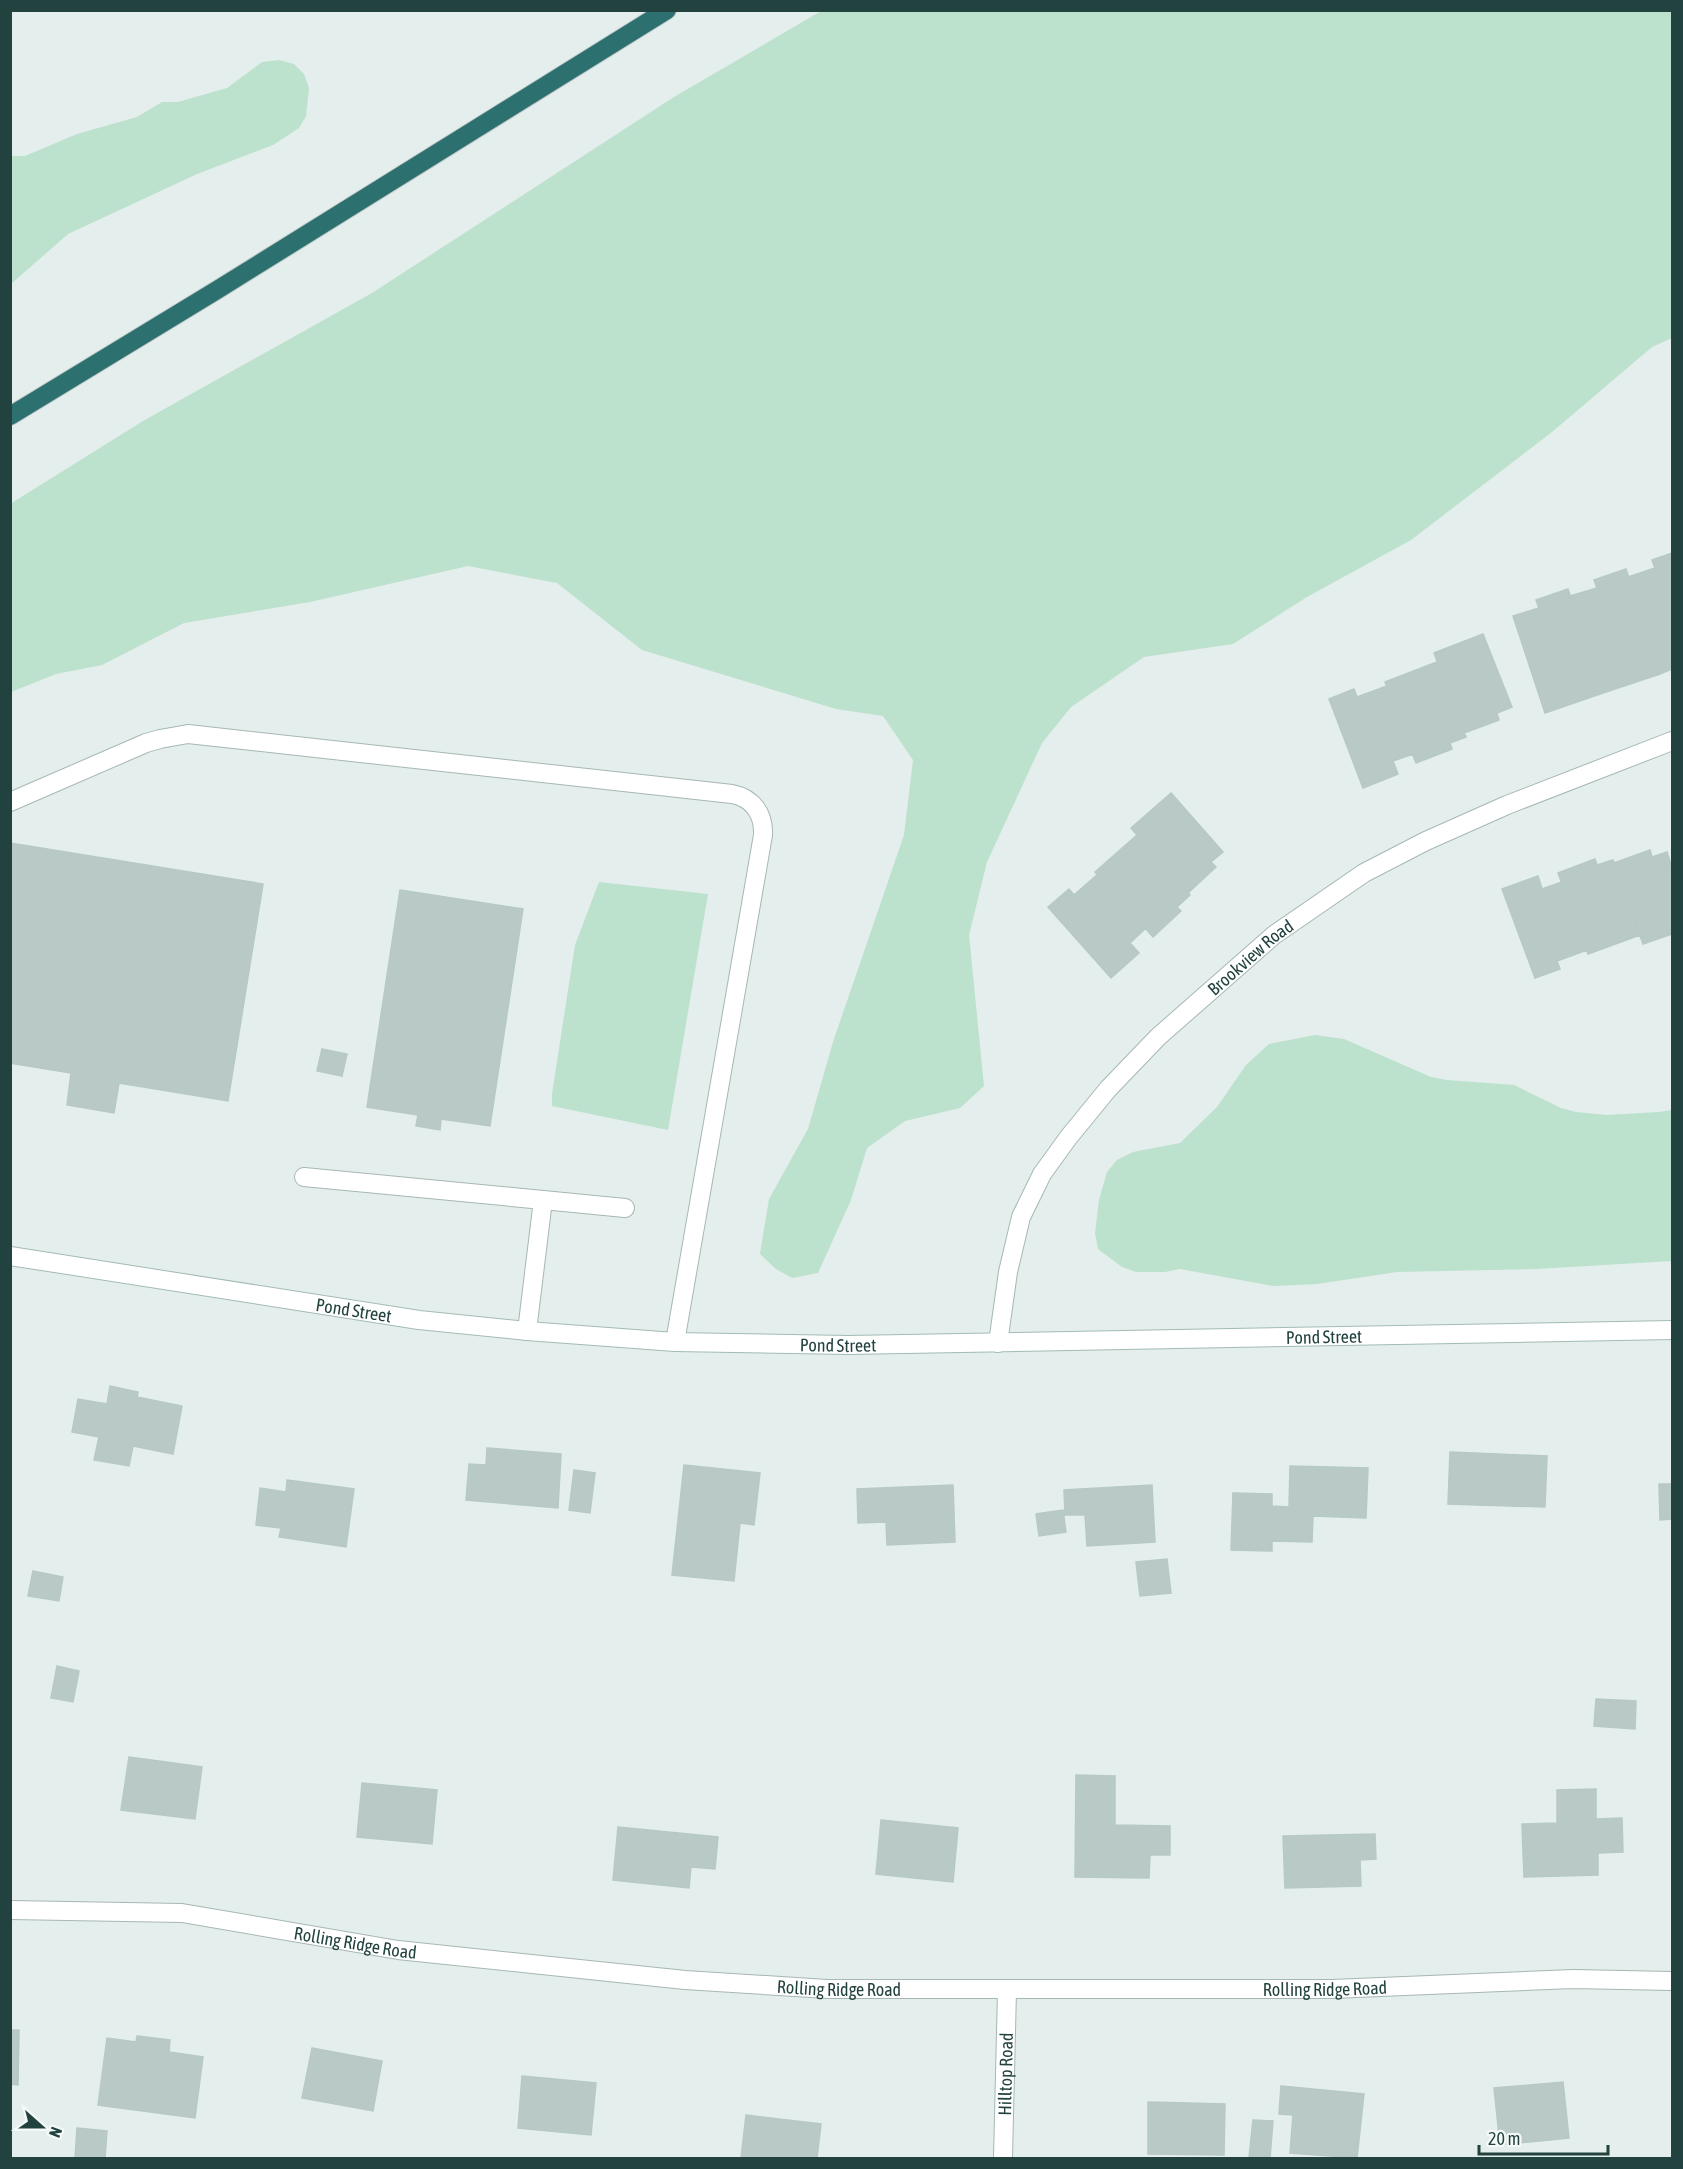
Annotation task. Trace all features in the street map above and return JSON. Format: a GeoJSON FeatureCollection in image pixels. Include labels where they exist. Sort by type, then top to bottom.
{"type":"FeatureCollection","features":[{"type":"Feature","properties":{"kind":"highway"},"geometry":{"type":"LineString","coordinates":[[10,416],[668,10]]}},
{"type":"Feature","properties":{"kind":"street"},"geometry":{"type":"LineString","coordinates":[[10,802],[146,743],[188,734],[732,794],[744,797],[754,805],[762,822],[763,836],[675,1342]]}},
{"type":"Feature","properties":{"kind":"street","name":"Brookview Road"},"geometry":{"type":"LineString","coordinates":[[998,1343],[1008,1272],[1021,1217],[1042,1174],[1108,1089],[1166,1030],[1274,935],[1364,873],[1426,841],[1507,805],[1672,741]]}},
{"type":"Feature","properties":{"kind":"street"},"geometry":{"type":"LineString","coordinates":[[304,1177],[625,1208]]}},
{"type":"Feature","properties":{"kind":"street"},"geometry":{"type":"LineString","coordinates":[[527,1331],[543,1200]]}},
{"type":"Feature","properties":{"kind":"street","name":"Pond Street"},"geometry":{"type":"LineString","coordinates":[[10,1256],[419,1320],[675,1342],[848,1345],[1672,1330]]}},
{"type":"Feature","properties":{"kind":"street","name":"Rolling Ridge Road"},"geometry":{"type":"LineString","coordinates":[[10,1910],[182,1913],[398,1950],[685,1980],[827,1989],[1332,1989],[1573,1979],[1672,1981]]}},
{"type":"Feature","properties":{"kind":"street","name":"Hilltop Road"},"geometry":{"type":"LineString","coordinates":[[1003,2158],[1007,1990]]}},
{"type":"Feature","properties":{"kind":"green space"},"geometry":{"type":"Polygon","coordinates":[[[823,10],[1672,11],[1672,338],[1652,347],[1552,432],[1411,540],[1307,597],[1233,644],[1144,657],[1071,707],[1042,743],[987,862],[969,935],[984,1086],[960,1108],[905,1121],[867,1148],[851,1200],[818,1273],[792,1278],[776,1269],[760,1254],[769,1199],[808,1129],[833,1042],[904,835],[913,760],[883,716],[836,709],[642,650],[557,583],[468,566],[310,602],[184,623],[102,665],[56,674],[11,692],[10,504],[143,421],[372,293],[674,97],[823,10]]]}},
{"type":"Feature","properties":{"kind":"green space"},"geometry":{"type":"Polygon","coordinates":[[[279,60],[294,64],[304,74],[309,88],[306,116],[299,128],[273,145],[197,174],[68,234],[11,284],[11,156],[25,156],[77,134],[137,117],[162,102],[178,102],[227,88],[262,62],[279,60]]]}},
{"type":"Feature","properties":{"kind":"green space"},"geometry":{"type":"Polygon","coordinates":[[[599,882],[708,894],[668,1130],[552,1106],[575,945],[599,882]]]}},
{"type":"Feature","properties":{"kind":"green space"},"geometry":{"type":"Polygon","coordinates":[[[1315,1035],[1344,1039],[1431,1077],[1514,1085],[1561,1108],[1576,1112],[1607,1115],[1672,1110],[1672,1261],[1536,1269],[1397,1272],[1317,1284],[1273,1286],[1180,1269],[1165,1272],[1136,1272],[1122,1267],[1098,1249],[1095,1233],[1099,1200],[1107,1172],[1117,1160],[1133,1152],[1180,1143],[1217,1107],[1246,1065],[1269,1044],[1315,1035]]]}},
{"type":"Feature","properties":{"kind":"building"},"geometry":{"type":"Polygon","coordinates":[[[1672,553],[1672,669],[1660,674],[1628,577],[1655,568],[1652,560],[1672,553]]]}},
{"type":"Feature","properties":{"kind":"building"},"geometry":{"type":"Polygon","coordinates":[[[1626,569],[1660,674],[1603,693],[1570,596],[1597,588],[1594,580],[1626,569]]]}},
{"type":"Feature","properties":{"kind":"building"},"geometry":{"type":"Polygon","coordinates":[[[1568,589],[1603,693],[1545,713],[1513,616],[1539,608],[1536,600],[1568,589]]]}},
{"type":"Feature","properties":{"kind":"building"},"geometry":{"type":"Polygon","coordinates":[[[1483,634],[1512,707],[1497,713],[1499,720],[1464,733],[1434,653],[1483,634]]]}},
{"type":"Feature","properties":{"kind":"building"},"geometry":{"type":"Polygon","coordinates":[[[1437,662],[1466,737],[1450,743],[1452,749],[1416,763],[1385,682],[1437,662]]]}},
{"type":"Feature","properties":{"kind":"building"},"geometry":{"type":"Polygon","coordinates":[[[1387,686],[1413,754],[1393,761],[1398,774],[1363,788],[1329,699],[1354,689],[1357,697],[1387,686]]]}},
{"type":"Feature","properties":{"kind":"building"},"geometry":{"type":"Polygon","coordinates":[[[1171,793],[1223,852],[1211,862],[1216,867],[1188,893],[1131,828],[1171,793]]]}},
{"type":"Feature","properties":{"kind":"building"},"geometry":{"type":"Polygon","coordinates":[[[1137,835],[1190,895],[1177,907],[1181,911],[1153,937],[1095,872],[1137,835]]]}},
{"type":"Feature","properties":{"kind":"building"},"geometry":{"type":"Polygon","coordinates":[[[10,843],[263,884],[228,1101],[119,1083],[114,1113],[67,1105],[71,1073],[10,1063],[10,843]]]}},
{"type":"Feature","properties":{"kind":"building"},"geometry":{"type":"Polygon","coordinates":[[[1650,850],[1652,857],[1667,852],[1672,868],[1672,934],[1643,944],[1614,863],[1650,850]]]}},
{"type":"Feature","properties":{"kind":"building"},"geometry":{"type":"Polygon","coordinates":[[[1595,859],[1597,865],[1613,860],[1640,935],[1588,954],[1558,873],[1595,859]]]}},
{"type":"Feature","properties":{"kind":"building"},"geometry":{"type":"Polygon","coordinates":[[[1098,874],[1145,929],[1130,943],[1139,953],[1111,978],[1048,907],[1069,889],[1074,895],[1098,874]]]}},
{"type":"Feature","properties":{"kind":"building"},"geometry":{"type":"Polygon","coordinates":[[[1538,876],[1542,889],[1562,882],[1587,950],[1557,961],[1560,969],[1535,978],[1502,889],[1538,876]]]}},
{"type":"Feature","properties":{"kind":"building"},"geometry":{"type":"Polygon","coordinates":[[[400,890],[523,909],[490,1126],[441,1119],[440,1130],[416,1126],[418,1115],[367,1107],[400,890]]]}},
{"type":"Feature","properties":{"kind":"building"},"geometry":{"type":"Polygon","coordinates":[[[322,1049],[347,1054],[342,1076],[317,1071],[322,1049]]]}},
{"type":"Feature","properties":{"kind":"building"},"geometry":{"type":"Polygon","coordinates":[[[110,1386],[138,1392],[137,1397],[182,1406],[173,1454],[133,1446],[129,1466],[94,1460],[99,1437],[72,1432],[78,1399],[107,1404],[110,1386]]]}},
{"type":"Feature","properties":{"kind":"building"},"geometry":{"type":"Polygon","coordinates":[[[487,1448],[561,1454],[558,1508],[466,1500],[469,1464],[486,1465],[487,1448]]]}},
{"type":"Feature","properties":{"kind":"building"},"geometry":{"type":"Polygon","coordinates":[[[1450,1452],[1547,1456],[1545,1507],[1448,1504],[1450,1452]]]}},
{"type":"Feature","properties":{"kind":"building"},"geometry":{"type":"Polygon","coordinates":[[[684,1465],[760,1473],[754,1525],[740,1523],[734,1581],[672,1575],[684,1465]]]}},
{"type":"Feature","properties":{"kind":"building"},"geometry":{"type":"Polygon","coordinates":[[[1290,1466],[1368,1468],[1366,1518],[1313,1516],[1312,1542],[1272,1541],[1272,1551],[1231,1550],[1233,1493],[1272,1494],[1272,1506],[1289,1507],[1290,1466]]]}},
{"type":"Feature","properties":{"kind":"building"},"geometry":{"type":"Polygon","coordinates":[[[574,1470],[595,1473],[590,1513],[569,1510],[574,1470]]]}},
{"type":"Feature","properties":{"kind":"building"},"geometry":{"type":"Polygon","coordinates":[[[287,1480],[354,1489],[346,1547],[279,1537],[281,1528],[256,1525],[260,1488],[286,1492],[287,1480]]]}},
{"type":"Feature","properties":{"kind":"building"},"geometry":{"type":"Polygon","coordinates":[[[1659,1484],[1672,1484],[1672,1519],[1660,1520],[1659,1484]]]}},
{"type":"Feature","properties":{"kind":"building"},"geometry":{"type":"Polygon","coordinates":[[[953,1485],[955,1542],[887,1545],[886,1522],[858,1523],[857,1489],[953,1485]]]}},
{"type":"Feature","properties":{"kind":"building"},"geometry":{"type":"Polygon","coordinates":[[[1152,1485],[1155,1542],[1087,1546],[1085,1515],[1065,1515],[1064,1490],[1152,1485]]]}},
{"type":"Feature","properties":{"kind":"building"},"geometry":{"type":"Polygon","coordinates":[[[1063,1510],[1066,1532],[1039,1536],[1036,1514],[1063,1510]]]}},
{"type":"Feature","properties":{"kind":"building"},"geometry":{"type":"Polygon","coordinates":[[[1167,1559],[1171,1593],[1140,1596],[1136,1562],[1167,1559]]]}},
{"type":"Feature","properties":{"kind":"building"},"geometry":{"type":"Polygon","coordinates":[[[33,1571],[63,1577],[59,1601],[28,1596],[33,1571]]]}},
{"type":"Feature","properties":{"kind":"building"},"geometry":{"type":"Polygon","coordinates":[[[57,1666],[79,1671],[73,1702],[51,1698],[57,1666]]]}},
{"type":"Feature","properties":{"kind":"building"},"geometry":{"type":"Polygon","coordinates":[[[1596,1699],[1636,1701],[1635,1729],[1594,1726],[1596,1699]]]}},
{"type":"Feature","properties":{"kind":"building"},"geometry":{"type":"Polygon","coordinates":[[[129,1757],[202,1767],[195,1819],[121,1810],[129,1757]]]}},
{"type":"Feature","properties":{"kind":"building"},"geometry":{"type":"Polygon","coordinates":[[[1076,1775],[1115,1776],[1115,1825],[1170,1826],[1170,1855],[1150,1855],[1149,1878],[1075,1877],[1076,1775]]]}},
{"type":"Feature","properties":{"kind":"building"},"geometry":{"type":"Polygon","coordinates":[[[362,1783],[437,1790],[432,1844],[357,1837],[362,1783]]]}},
{"type":"Feature","properties":{"kind":"building"},"geometry":{"type":"Polygon","coordinates":[[[1596,1789],[1596,1819],[1622,1818],[1623,1852],[1598,1853],[1598,1875],[1524,1877],[1522,1824],[1557,1823],[1557,1790],[1596,1789]]]}},
{"type":"Feature","properties":{"kind":"building"},"geometry":{"type":"Polygon","coordinates":[[[881,1820],[958,1828],[953,1882],[876,1874],[881,1820]]]}},
{"type":"Feature","properties":{"kind":"building"},"geometry":{"type":"Polygon","coordinates":[[[618,1827],[718,1837],[715,1869],[691,1867],[689,1888],[613,1880],[618,1827]]]}},
{"type":"Feature","properties":{"kind":"building"},"geometry":{"type":"Polygon","coordinates":[[[1375,1834],[1376,1859],[1360,1860],[1361,1886],[1285,1888],[1283,1836],[1375,1834]]]}},
{"type":"Feature","properties":{"kind":"building"},"geometry":{"type":"Polygon","coordinates":[[[10,2030],[19,2030],[18,2085],[10,2084],[10,2030]]]}},
{"type":"Feature","properties":{"kind":"building"},"geometry":{"type":"Polygon","coordinates":[[[137,2036],[170,2040],[169,2052],[203,2057],[195,2118],[98,2105],[107,2038],[136,2042],[137,2036]]]}},
{"type":"Feature","properties":{"kind":"building"},"geometry":{"type":"Polygon","coordinates":[[[312,2048],[382,2061],[373,2111],[302,2098],[312,2048]]]}},
{"type":"Feature","properties":{"kind":"building"},"geometry":{"type":"Polygon","coordinates":[[[522,2076],[596,2083],[591,2135],[518,2128],[522,2076]]]}},
{"type":"Feature","properties":{"kind":"building"},"geometry":{"type":"Polygon","coordinates":[[[1563,2082],[1569,2138],[1500,2145],[1494,2088],[1563,2082]]]}},
{"type":"Feature","properties":{"kind":"building"},"geometry":{"type":"Polygon","coordinates":[[[1281,2086],[1364,2094],[1357,2158],[1290,2153],[1293,2115],[1279,2114],[1281,2086]]]}},
{"type":"Feature","properties":{"kind":"building"},"geometry":{"type":"Polygon","coordinates":[[[1148,2102],[1225,2104],[1224,2155],[1148,2154],[1148,2102]]]}},
{"type":"Feature","properties":{"kind":"building"},"geometry":{"type":"Polygon","coordinates":[[[746,2115],[821,2124],[817,2158],[741,2158],[746,2115]]]}},
{"type":"Feature","properties":{"kind":"building"},"geometry":{"type":"Polygon","coordinates":[[[1253,2120],[1273,2121],[1270,2158],[1249,2158],[1253,2120]]]}},
{"type":"Feature","properties":{"kind":"building"},"geometry":{"type":"Polygon","coordinates":[[[77,2128],[107,2131],[105,2158],[75,2158],[77,2128]]]}}]}
